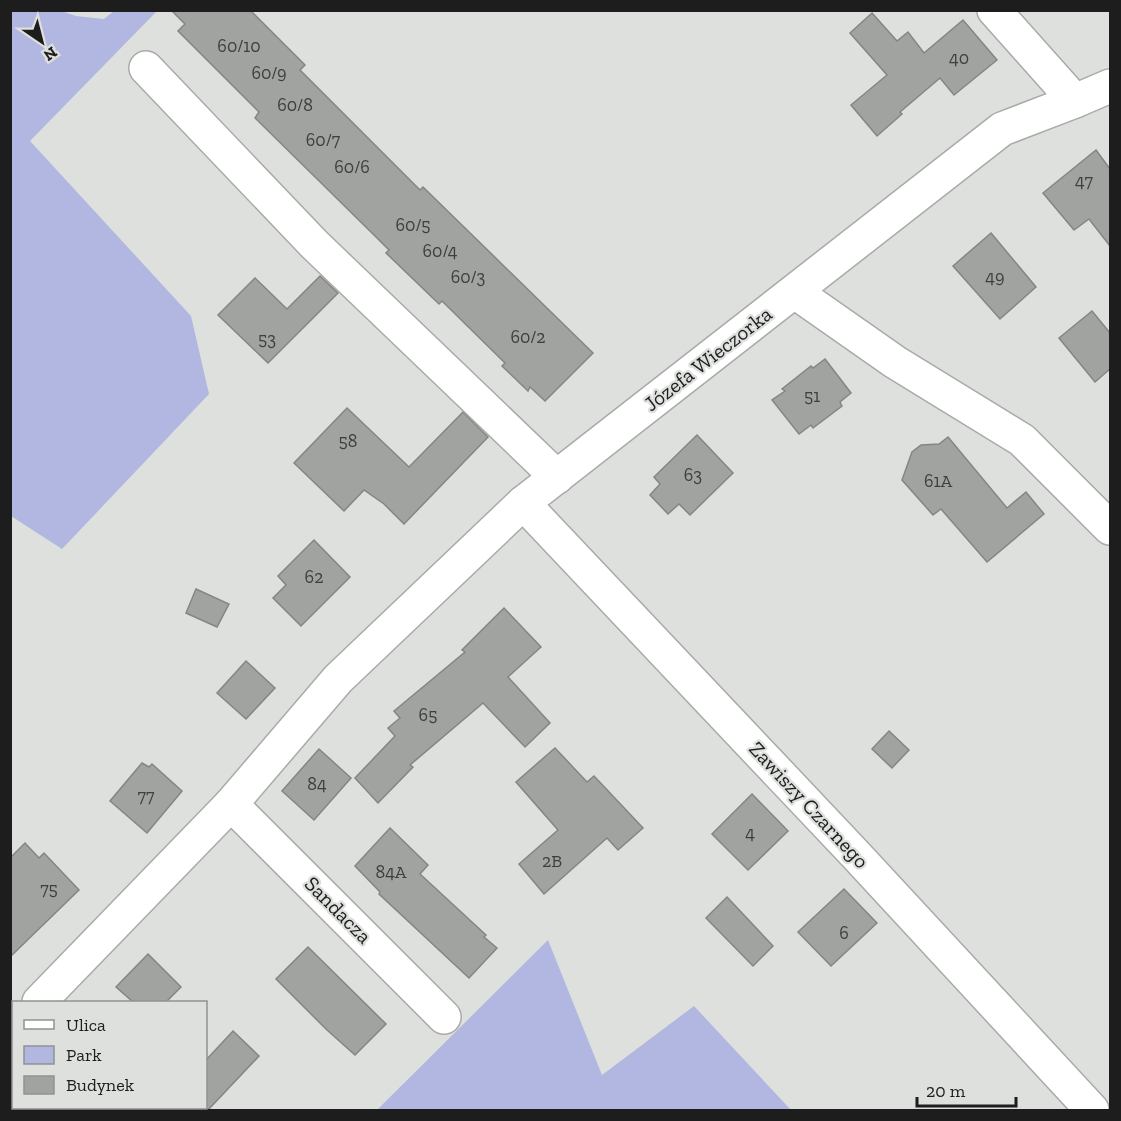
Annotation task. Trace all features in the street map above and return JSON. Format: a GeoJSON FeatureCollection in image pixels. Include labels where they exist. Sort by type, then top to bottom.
{"type":"FeatureCollection","features":[{"type":"Feature","properties":{"kind":"street"},"geometry":{"type":"LineString","coordinates":[[994,10],[1076,101]]}},
{"type":"Feature","properties":{"kind":"street"},"geometry":{"type":"LineString","coordinates":[[146,68],[314,244],[557,477]]}},
{"type":"Feature","properties":{"kind":"street","name":"Józefa Wieczorka"},"geometry":{"type":"LineString","coordinates":[[231,804],[338,679],[523,503],[1002,129],[1110,86]]}},
{"type":"Feature","properties":{"kind":"street"},"geometry":{"type":"LineString","coordinates":[[795,292],[895,362],[1022,440],[1110,528]]}},
{"type":"Feature","properties":{"kind":"street","name":"Zawiszy Czarnego"},"geometry":{"type":"LineString","coordinates":[[523,503],[856,855],[1092,1110]]}},
{"type":"Feature","properties":{"kind":"street"},"geometry":{"type":"LineString","coordinates":[[40,1001],[231,804]]}},
{"type":"Feature","properties":{"kind":"street","name":"Sandacza"},"geometry":{"type":"LineString","coordinates":[[231,804],[444,1017]]}},
{"type":"Feature","properties":{"kind":"green space"},"geometry":{"type":"Polygon","coordinates":[[[10,11],[61,11],[76,16],[104,19],[114,11],[157,11],[30,141],[191,316],[209,394],[62,549],[11,516],[10,11]]]}},
{"type":"Feature","properties":{"kind":"green space"},"geometry":{"type":"Polygon","coordinates":[[[548,940],[602,1075],[694,1006],[791,1110],[377,1110],[548,940]]]}},
{"type":"Feature","properties":{"kind":"building"},"geometry":{"type":"Polygon","coordinates":[[[171,10],[250,10],[305,65],[300,70],[420,190],[423,187],[593,353],[545,401],[530,387],[528,391],[502,366],[505,363],[442,301],[439,304],[386,253],[389,250],[255,118],[259,112],[178,31],[185,24],[171,10]]]}},
{"type":"Feature","properties":{"kind":"building"},"geometry":{"type":"Polygon","coordinates":[[[872,13],[897,41],[908,32],[924,53],[963,20],[997,60],[954,95],[940,78],[900,112],[902,114],[877,136],[851,105],[887,75],[850,33],[872,13]]]}},
{"type":"Feature","properties":{"kind":"building"},"geometry":{"type":"Polygon","coordinates":[[[1096,150],[1110,169],[1110,246],[1089,219],[1074,230],[1043,193],[1096,150]]]}},
{"type":"Feature","properties":{"kind":"building"},"geometry":{"type":"Polygon","coordinates":[[[991,233],[1036,287],[1000,319],[953,266],[991,233]]]}},
{"type":"Feature","properties":{"kind":"building"},"geometry":{"type":"Polygon","coordinates":[[[320,276],[338,293],[268,363],[218,315],[255,278],[287,309],[320,276]]]}},
{"type":"Feature","properties":{"kind":"building"},"geometry":{"type":"Polygon","coordinates":[[[1092,311],[1110,333],[1110,369],[1095,382],[1059,338],[1092,311]]]}},
{"type":"Feature","properties":{"kind":"building"},"geometry":{"type":"Polygon","coordinates":[[[825,359],[851,393],[840,402],[842,406],[813,428],[811,425],[799,434],[772,400],[811,366],[813,368],[825,359]]]}},
{"type":"Feature","properties":{"kind":"building"},"geometry":{"type":"Polygon","coordinates":[[[347,408],[409,467],[463,412],[488,437],[404,524],[384,504],[364,490],[344,511],[294,463],[347,408]]]}},
{"type":"Feature","properties":{"kind":"building"},"geometry":{"type":"Polygon","coordinates":[[[697,435],[733,473],[690,515],[679,504],[668,514],[650,495],[660,484],[654,477],[697,435]]]}},
{"type":"Feature","properties":{"kind":"building"},"geometry":{"type":"Polygon","coordinates":[[[948,437],[1007,508],[1026,492],[1044,514],[987,562],[941,509],[933,515],[902,480],[912,452],[921,445],[939,444],[948,437]]]}},
{"type":"Feature","properties":{"kind":"building"},"geometry":{"type":"Polygon","coordinates":[[[314,540],[350,577],[301,626],[273,598],[286,585],[278,576],[314,540]]]}},
{"type":"Feature","properties":{"kind":"building"},"geometry":{"type":"Polygon","coordinates":[[[196,589],[229,604],[217,627],[186,613],[196,589]]]}},
{"type":"Feature","properties":{"kind":"building"},"geometry":{"type":"Polygon","coordinates":[[[504,608],[541,647],[508,677],[550,723],[525,747],[483,703],[410,765],[413,767],[378,803],[355,778],[395,736],[388,728],[400,718],[394,711],[465,652],[462,650],[504,608]]]}},
{"type":"Feature","properties":{"kind":"building"},"geometry":{"type":"Polygon","coordinates":[[[246,661],[275,688],[246,719],[217,693],[246,661]]]}},
{"type":"Feature","properties":{"kind":"building"},"geometry":{"type":"Polygon","coordinates":[[[889,731],[909,750],[892,768],[872,749],[889,731]]]}},
{"type":"Feature","properties":{"kind":"building"},"geometry":{"type":"Polygon","coordinates":[[[555,748],[587,782],[594,776],[643,828],[618,850],[607,838],[544,894],[519,864],[558,830],[516,782],[555,748]]]}},
{"type":"Feature","properties":{"kind":"building"},"geometry":{"type":"Polygon","coordinates":[[[319,749],[351,778],[314,820],[282,791],[319,749]]]}},
{"type":"Feature","properties":{"kind":"building"},"geometry":{"type":"Polygon","coordinates":[[[142,763],[149,767],[152,764],[182,791],[147,833],[110,801],[142,763]]]}},
{"type":"Feature","properties":{"kind":"building"},"geometry":{"type":"Polygon","coordinates":[[[752,794],[788,831],[748,870],[712,834],[752,794]]]}},
{"type":"Feature","properties":{"kind":"building"},"geometry":{"type":"Polygon","coordinates":[[[390,828],[428,865],[420,874],[497,948],[469,978],[379,894],[380,892],[355,866],[390,828]]]}},
{"type":"Feature","properties":{"kind":"building"},"geometry":{"type":"Polygon","coordinates":[[[25,843],[39,858],[44,853],[79,890],[10,957],[10,858],[25,843]]]}},
{"type":"Feature","properties":{"kind":"building"},"geometry":{"type":"Polygon","coordinates":[[[844,889],[877,923],[831,966],[798,932],[844,889]]]}},
{"type":"Feature","properties":{"kind":"building"},"geometry":{"type":"Polygon","coordinates":[[[727,897],[773,946],[753,966],[706,918],[727,897]]]}},
{"type":"Feature","properties":{"kind":"building"},"geometry":{"type":"Polygon","coordinates":[[[308,947],[386,1024],[355,1055],[276,979],[308,947]]]}},
{"type":"Feature","properties":{"kind":"building"},"geometry":{"type":"Polygon","coordinates":[[[148,954],[181,987],[167,1001],[132,1001],[116,987],[148,954]]]}},
{"type":"Feature","properties":{"kind":"building"},"geometry":{"type":"Polygon","coordinates":[[[233,1031],[259,1056],[206,1110],[207,1059],[233,1031]]]}}]}
